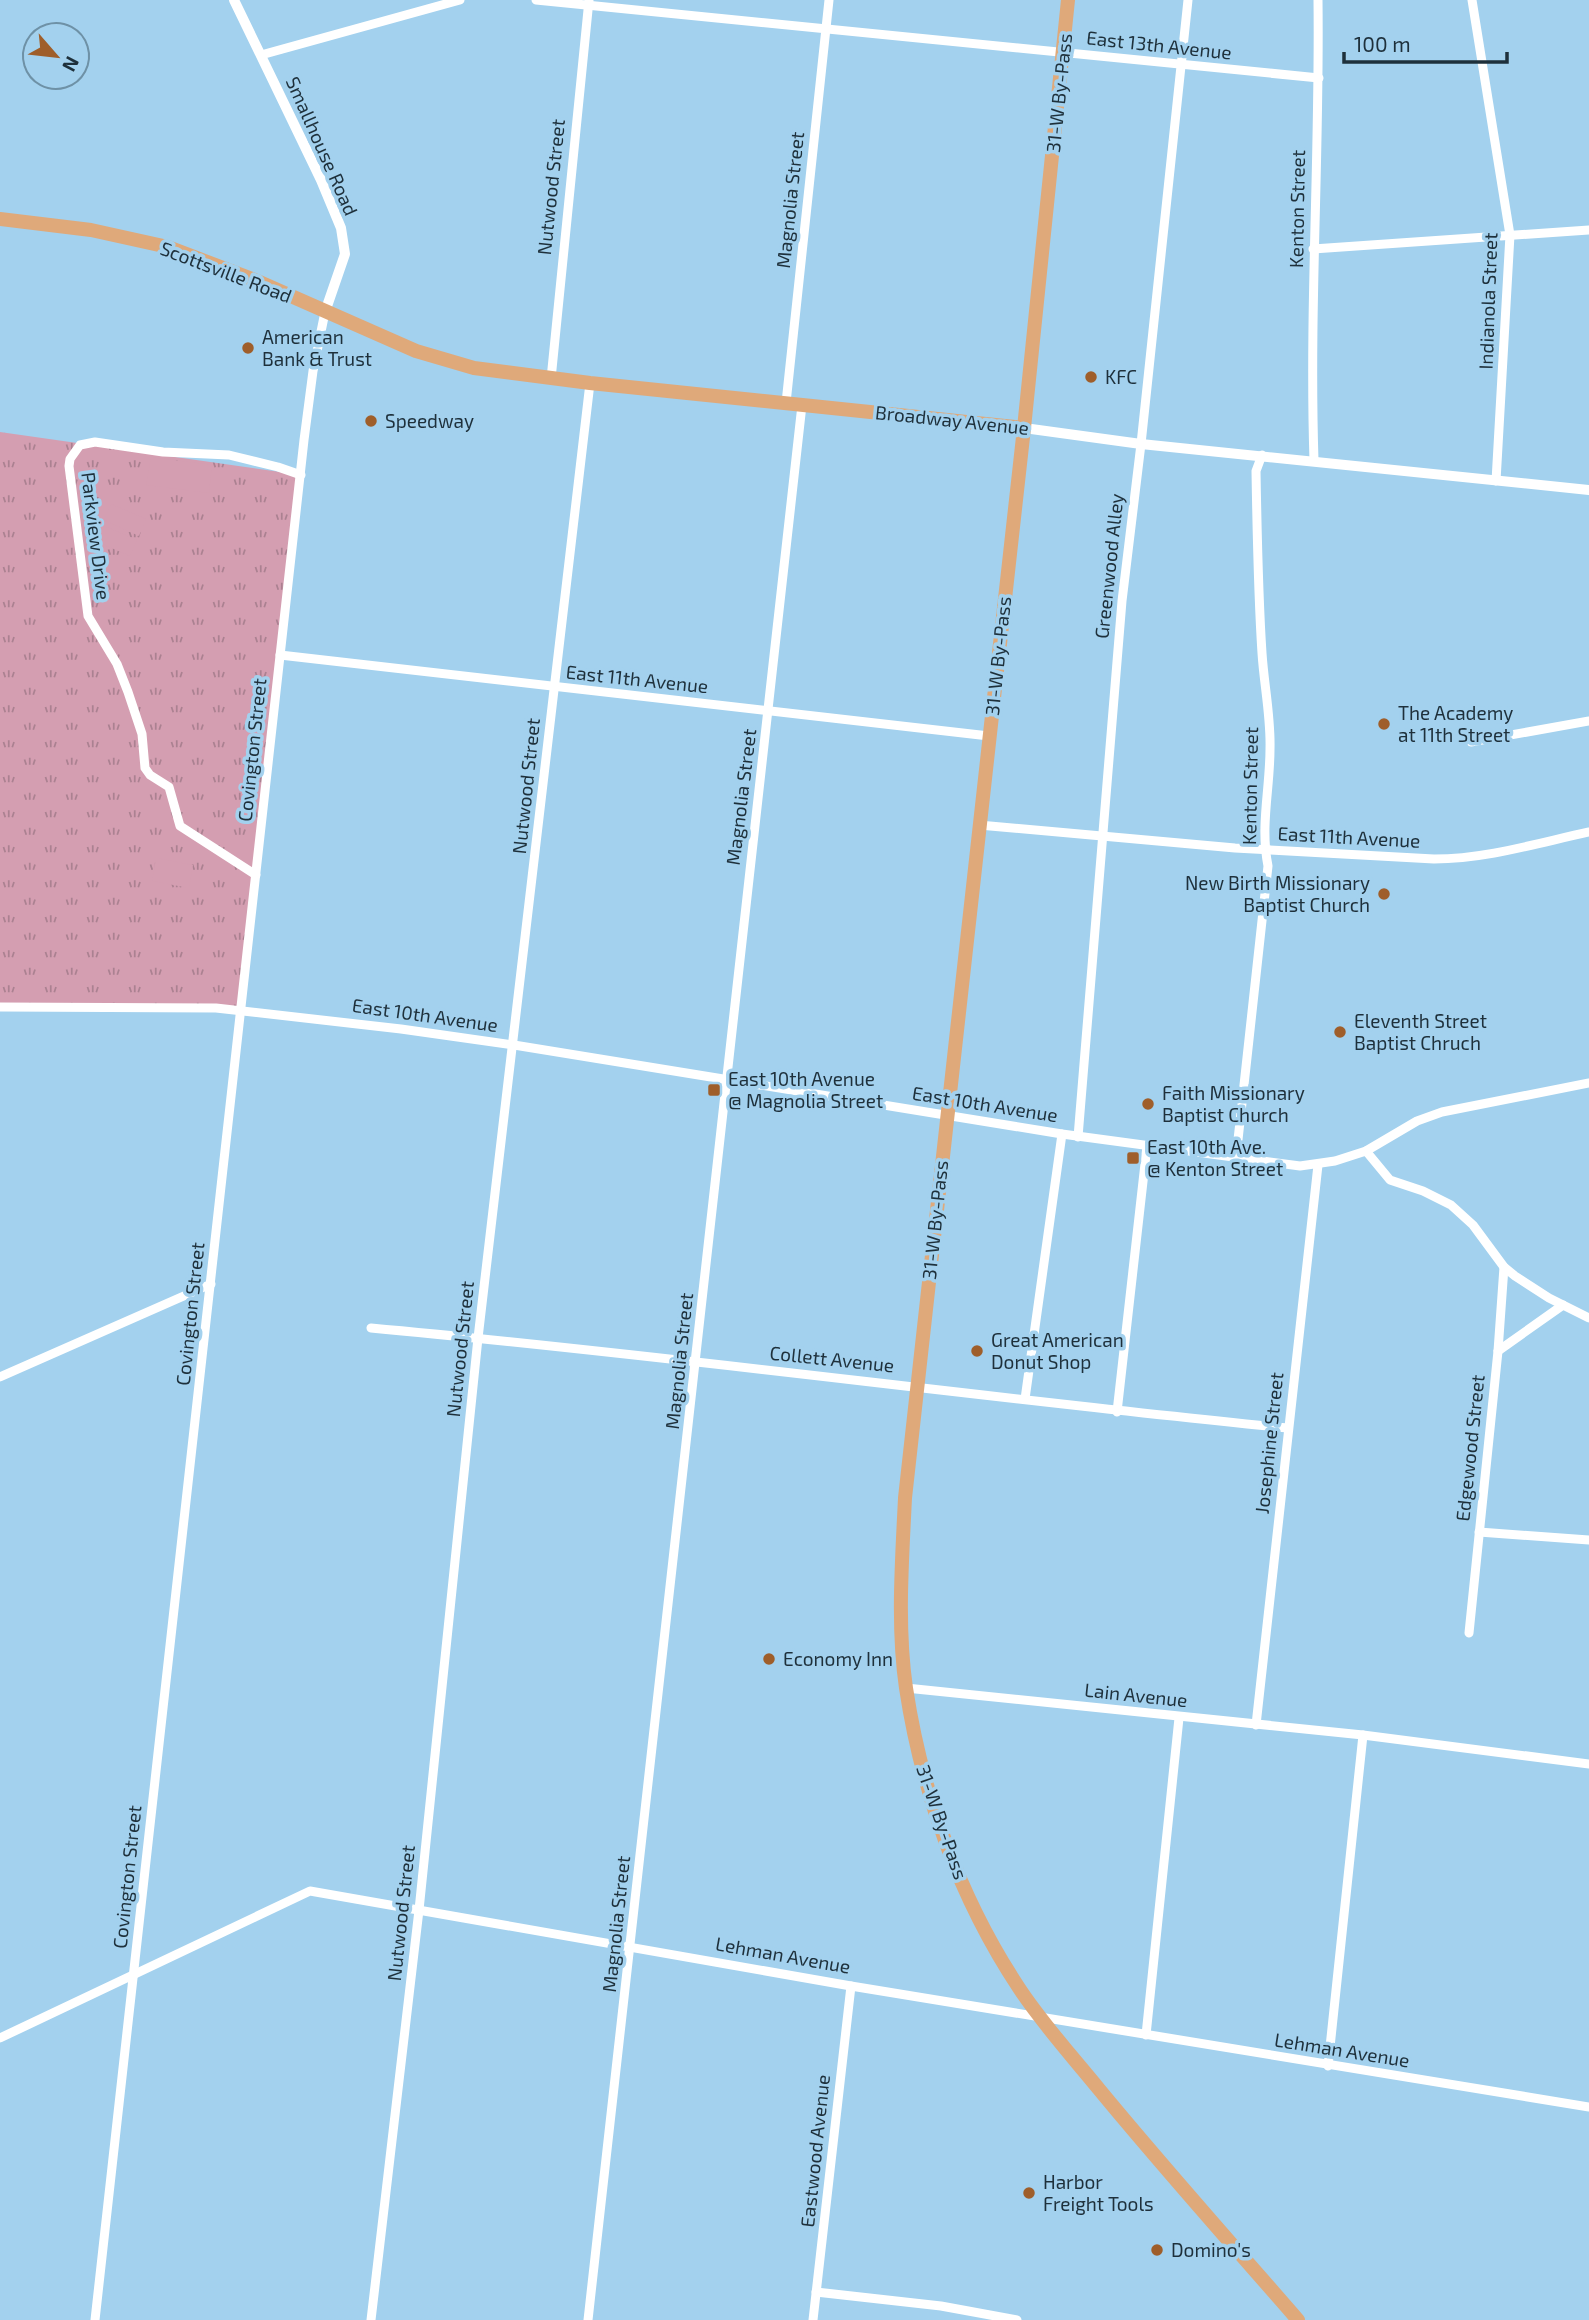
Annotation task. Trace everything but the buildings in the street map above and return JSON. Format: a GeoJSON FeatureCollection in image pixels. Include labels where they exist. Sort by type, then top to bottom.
{"type":"FeatureCollection","features":[{"type":"Feature","properties":{"kind":"main road","name":"31-W By-Pass"},"geometry":{"type":"LineString","coordinates":[[1068,0],[1024,428],[905,1498],[901,1584],[906,1688],[924,1779],[952,1860],[989,1938],[1019,1989],[1133,2131],[1298,2320]]}},
{"type":"Feature","properties":{"kind":"main road","name":"Scottsville Road"},"geometry":{"type":"LineString","coordinates":[[0,219],[91,230],[168,247],[325,312]]}},
{"type":"Feature","properties":{"kind":"main road","name":"Broadway Avenue"},"geometry":{"type":"LineString","coordinates":[[325,312],[437,358],[484,369],[551,379],[1024,428]]}},
{"type":"Feature","properties":{"kind":"street","name":"Smallhouse Road"},"geometry":{"type":"LineString","coordinates":[[234,0],[321,180],[341,228],[345,254],[325,312]]}},
{"type":"Feature","properties":{"kind":"street"},"geometry":{"type":"LineString","coordinates":[[261,55],[460,0]]}},
{"type":"Feature","properties":{"kind":"street","name":"East 13th Avenue"},"geometry":{"type":"LineString","coordinates":[[536,0],[588,3],[1319,78]]}},
{"type":"Feature","properties":{"kind":"street","name":"Magnolia Street"},"geometry":{"type":"LineString","coordinates":[[786,404],[829,0]]}},
{"type":"Feature","properties":{"kind":"street","name":"Greenwood Alley"},"geometry":{"type":"LineString","coordinates":[[1078,1137],[1122,601],[1188,0]]}},
{"type":"Feature","properties":{"kind":"street","name":"Kenton Street"},"geometry":{"type":"LineString","coordinates":[[1314,461],[1313,250],[1319,78],[1318,0]]}},
{"type":"Feature","properties":{"kind":"street","name":"Indianola Street"},"geometry":{"type":"LineString","coordinates":[[1472,0],[1510,235],[1496,481]]}},
{"type":"Feature","properties":{"kind":"street","name":"Nutwood Street"},"geometry":{"type":"LineString","coordinates":[[551,379],[588,3]]}},
{"type":"Feature","properties":{"kind":"street"},"geometry":{"type":"LineString","coordinates":[[1313,250],[1589,230]]}},
{"type":"Feature","properties":{"kind":"street","name":"Covington Street"},"geometry":{"type":"LineString","coordinates":[[95,2320],[280,655],[313,371],[325,312]]}},
{"type":"Feature","properties":{"kind":"street","name":"Nutwood Street"},"geometry":{"type":"LineString","coordinates":[[371,2320],[419,1910],[478,1338],[590,383]]}},
{"type":"Feature","properties":{"kind":"street","name":"Magnolia Street"},"geometry":{"type":"LineString","coordinates":[[588,2320],[802,405]]}},
{"type":"Feature","properties":{"kind":"street","name":"Broadway Avenue"},"geometry":{"type":"LineString","coordinates":[[1024,428],[1141,444],[1589,490]]}},
{"type":"Feature","properties":{"kind":"street","name":"Parkview Drive"},"geometry":{"type":"LineString","coordinates":[[256,875],[180,826],[169,787],[150,775],[145,768],[142,734],[126,686],[117,664],[88,616],[69,466],[80,445],[94,442],[163,452],[238,457],[301,475]]}},
{"type":"Feature","properties":{"kind":"street","name":"Kenton Street"},"geometry":{"type":"LineString","coordinates":[[1237,1158],[1268,866],[1263,835],[1270,751],[1258,574],[1256,471],[1262,456]]}},
{"type":"Feature","properties":{"kind":"street","name":"East 11th Avenue"},"geometry":{"type":"LineString","coordinates":[[280,655],[989,736]]}},
{"type":"Feature","properties":{"kind":"street"},"geometry":{"type":"LineString","coordinates":[[1471,741],[1589,721]]}},
{"type":"Feature","properties":{"kind":"street","name":"East 11th Avenue"},"geometry":{"type":"LineString","coordinates":[[979,825],[1265,850],[1450,859],[1589,832]]}},
{"type":"Feature","properties":{"kind":"street","name":"East 10th Avenue"},"geometry":{"type":"LineString","coordinates":[[0,1007],[240,1009],[514,1045],[1078,1137],[1279,1165],[1318,1165],[1366,1151],[1417,1121],[1442,1112],[1589,1083]]}},
{"type":"Feature","properties":{"kind":"street"},"geometry":{"type":"LineString","coordinates":[[1025,1399],[1062,1134]]}},
{"type":"Feature","properties":{"kind":"street"},"geometry":{"type":"LineString","coordinates":[[1117,1412],[1147,1146]]}},
{"type":"Feature","properties":{"kind":"street"},"geometry":{"type":"LineString","coordinates":[[1366,1151],[1390,1181],[1438,1197],[1463,1215],[1504,1267],[1563,1306],[1589,1318]]}},
{"type":"Feature","properties":{"kind":"street","name":"Josephine Street"},"geometry":{"type":"LineString","coordinates":[[1256,1725],[1318,1165]]}},
{"type":"Feature","properties":{"kind":"street","name":"Edgewood Street"},"geometry":{"type":"LineString","coordinates":[[1469,1633],[1504,1267]]}},
{"type":"Feature","properties":{"kind":"street"},"geometry":{"type":"LineString","coordinates":[[0,1377],[211,1284]]}},
{"type":"Feature","properties":{"kind":"street"},"geometry":{"type":"LineString","coordinates":[[1498,1351],[1563,1306]]}},
{"type":"Feature","properties":{"kind":"street","name":"Collett Avenue"},"geometry":{"type":"LineString","coordinates":[[371,1328],[697,1362],[1117,1412],[1288,1428]]}},
{"type":"Feature","properties":{"kind":"street"},"geometry":{"type":"LineString","coordinates":[[1479,1532],[1589,1540]]}},
{"type":"Feature","properties":{"kind":"street","name":"Lain Avenue"},"geometry":{"type":"LineString","coordinates":[[906,1688],[1363,1735],[1589,1764]]}},
{"type":"Feature","properties":{"kind":"street"},"geometry":{"type":"LineString","coordinates":[[1146,2035],[1179,1717]]}},
{"type":"Feature","properties":{"kind":"street"},"geometry":{"type":"LineString","coordinates":[[1328,2066],[1363,1735]]}},
{"type":"Feature","properties":{"kind":"street","name":"Lehman Avenue"},"geometry":{"type":"LineString","coordinates":[[0,2038],[310,1891],[631,1945],[851,1986],[1589,2107]]}},
{"type":"Feature","properties":{"kind":"street","name":"Eastwood Avenue"},"geometry":{"type":"LineString","coordinates":[[813,2320],[851,1986]]}},
{"type":"Feature","properties":{"kind":"street"},"geometry":{"type":"LineString","coordinates":[[816,2292],[941,2306],[1017,2320]]}},
{"type":"Feature","properties":{"kind":"green space"},"geometry":{"type":"Polygon","coordinates":[[[0,432],[301,475],[240,1009],[0,1005],[0,432]]]}},
{"type":"Feature","properties":{"kind":"green space"},"geometry":{"type":"Polygon","coordinates":[[[151,457],[212,465],[209,493],[146,485],[151,457]]]}},
{"type":"Feature","properties":{"kind":"green space"},"geometry":{"type":"Polygon","coordinates":[[[111,504],[146,519],[139,536],[104,520],[111,504]]]}},
{"type":"Feature","properties":{"kind":"green space"},"geometry":{"type":"Polygon","coordinates":[[[102,525],[137,540],[130,556],[95,541],[102,525]]]}},
{"type":"Feature","properties":{"kind":"green space"},"geometry":{"type":"Polygon","coordinates":[[[156,858],[193,865],[189,888],[152,881],[156,858]]]}},
{"type":"Feature","properties":{"kind":"place","name":"American Bank & Trust"},"geometry":{"type":"Point","coordinates":[248,348]}},
{"type":"Feature","properties":{"kind":"place","name":"KFC"},"geometry":{"type":"Point","coordinates":[1091,377]}},
{"type":"Feature","properties":{"kind":"place","name":"Speedway"},"geometry":{"type":"Point","coordinates":[371,421]}},
{"type":"Feature","properties":{"kind":"place","name":"The Academy at 11th Street"},"geometry":{"type":"Point","coordinates":[1384,724]}},
{"type":"Feature","properties":{"kind":"place","name":"New Birth Missionary Baptist Church"},"geometry":{"type":"Point","coordinates":[1384,894]}},
{"type":"Feature","properties":{"kind":"place","name":"Eleventh Street Baptist Chruch"},"geometry":{"type":"Point","coordinates":[1340,1032]}},
{"type":"Feature","properties":{"kind":"place","name":"East 10th Avenue @ Magnolia Street"},"geometry":{"type":"Point","coordinates":[714,1090]}},
{"type":"Feature","properties":{"kind":"place","name":"Faith Missionary Baptist Church"},"geometry":{"type":"Point","coordinates":[1148,1104]}},
{"type":"Feature","properties":{"kind":"place","name":"East 10th Ave. @ Kenton Street"},"geometry":{"type":"Point","coordinates":[1133,1158]}},
{"type":"Feature","properties":{"kind":"place","name":"Great American Donut Shop"},"geometry":{"type":"Point","coordinates":[977,1351]}},
{"type":"Feature","properties":{"kind":"place","name":"Economy Inn"},"geometry":{"type":"Point","coordinates":[769,1659]}},
{"type":"Feature","properties":{"kind":"place","name":"Harbor Freight Tools"},"geometry":{"type":"Point","coordinates":[1029,2193]}},
{"type":"Feature","properties":{"kind":"place","name":"Domino's"},"geometry":{"type":"Point","coordinates":[1157,2250]}}]}
